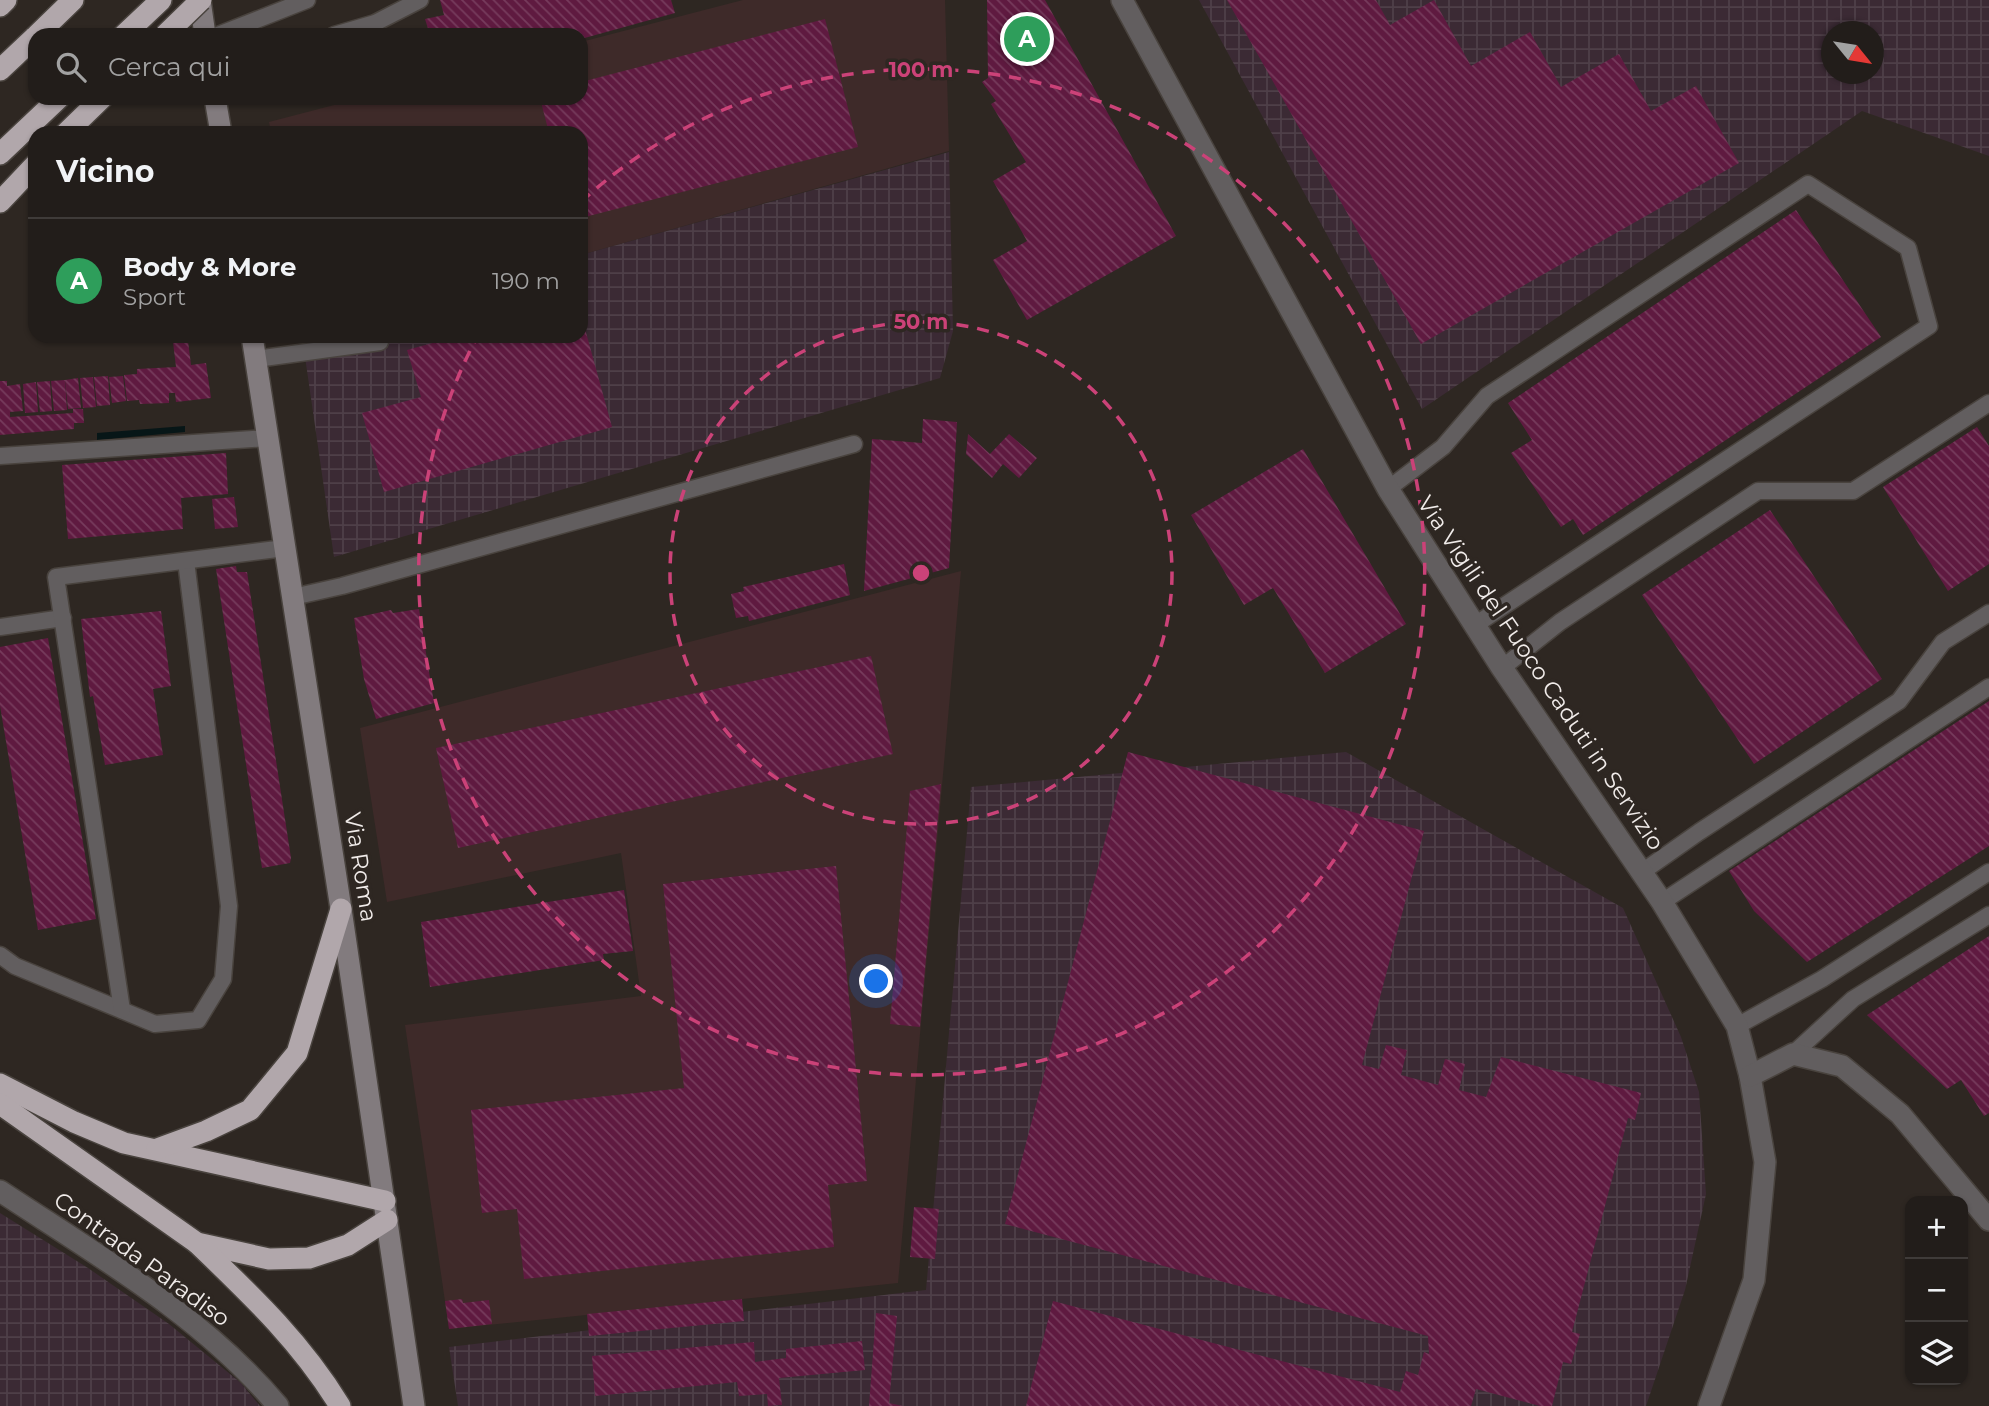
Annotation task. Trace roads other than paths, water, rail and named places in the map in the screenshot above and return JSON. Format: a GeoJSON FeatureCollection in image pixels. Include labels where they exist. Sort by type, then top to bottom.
{"type":"FeatureCollection","features":[{"type":"Feature","properties":{"kind":"highway"},"geometry":{"type":"LineString","coordinates":[[0,6],[6,0]]}},
{"type":"Feature","properties":{"kind":"highway"},"geometry":{"type":"LineString","coordinates":[[44,28],[73,0]]}},
{"type":"Feature","properties":{"kind":"highway"},"geometry":{"type":"LineString","coordinates":[[172,28],[201,0]]}},
{"type":"Feature","properties":{"kind":"highway"},"geometry":{"type":"LineString","coordinates":[[131,28],[158,2]]}},
{"type":"Feature","properties":{"kind":"highway"},"geometry":{"type":"LineString","coordinates":[[0,71],[28,44]]}},
{"type":"Feature","properties":{"kind":"highway"},"geometry":{"type":"LineString","coordinates":[[30,126],[52,105]]}},
{"type":"Feature","properties":{"kind":"highway"},"geometry":{"type":"LineString","coordinates":[[73,126],[95,105]]}},
{"type":"Feature","properties":{"kind":"highway"},"geometry":{"type":"LineString","coordinates":[[0,154],[28,127]]}},
{"type":"Feature","properties":{"kind":"highway"},"geometry":{"type":"LineString","coordinates":[[0,202],[28,172]]}},
{"type":"Feature","properties":{"kind":"highway"},"geometry":{"type":"LineString","coordinates":[[157,1149],[206,1131],[250,1110],[297,1053],[341,909]]}},
{"type":"Feature","properties":{"kind":"highway"},"geometry":{"type":"LineString","coordinates":[[0,1084],[124,1143],[157,1149],[386,1210]]}},
{"type":"Feature","properties":{"kind":"highway"},"geometry":{"type":"LineString","coordinates":[[0,1104],[198,1243],[277,1321],[318,1371],[340,1406]]}},
{"type":"Feature","properties":{"kind":"highway"},"geometry":{"type":"LineString","coordinates":[[198,1243],[270,1259],[309,1258],[348,1245],[386,1210]]}},
{"type":"Feature","properties":{"kind":"main road"},"geometry":{"type":"LineString","coordinates":[[201,0],[204,28]]}},
{"type":"Feature","properties":{"kind":"main road"},"geometry":{"type":"LineString","coordinates":[[216,105],[219,126]]}},
{"type":"Feature","properties":{"kind":"main road","name":"Via Roma"},"geometry":{"type":"LineString","coordinates":[[253,343],[341,909],[414,1406]]}},
{"type":"Feature","properties":{"kind":"street","name":"Via Vigili del Fuoco Caduti in Servizio"},"geometry":{"type":"LineString","coordinates":[[1122,0],[1388,489],[1502,668],[1662,902],[1737,1026],[1750,1076],[1765,1162],[1754,1280],[1709,1406]]}},
{"type":"Feature","properties":{"kind":"street"},"geometry":{"type":"LineString","coordinates":[[1750,1076],[1793,1054],[1842,1066],[1900,1114],[1989,1220]]}},
{"type":"Feature","properties":{"kind":"street","name":"Contrada Paradiso"},"geometry":{"type":"LineString","coordinates":[[0,1191],[125,1273],[184,1317],[232,1358],[278,1406]]}},
{"type":"Feature","properties":{"kind":"lane"},"geometry":{"type":"LineString","coordinates":[[236,28],[307,0]]}},
{"type":"Feature","properties":{"kind":"lane"},"geometry":{"type":"LineString","coordinates":[[358,28],[375,23],[420,0]]}},
{"type":"Feature","properties":{"kind":"lane"},"geometry":{"type":"LineString","coordinates":[[1388,489],[1443,447],[1487,396],[1808,184],[1908,248],[1929,326],[1475,625]]}},
{"type":"Feature","properties":{"kind":"lane"},"geometry":{"type":"LineString","coordinates":[[256,359],[373,343]]}},
{"type":"Feature","properties":{"kind":"lane"},"geometry":{"type":"LineString","coordinates":[[1502,668],[1560,622],[1758,491],[1853,491],[1989,403]]}},
{"type":"Feature","properties":{"kind":"lane"},"geometry":{"type":"LineString","coordinates":[[0,456],[268,438]]}},
{"type":"Feature","properties":{"kind":"lane"},"geometry":{"type":"LineString","coordinates":[[293,597],[854,444]]}},
{"type":"Feature","properties":{"kind":"lane"},"geometry":{"type":"LineString","coordinates":[[122,1010],[56,577],[285,548]]}},
{"type":"Feature","properties":{"kind":"lane"},"geometry":{"type":"LineString","coordinates":[[0,956],[15,966],[155,1024],[198,1020],[223,979],[229,906],[186,561]]}},
{"type":"Feature","properties":{"kind":"lane"},"geometry":{"type":"LineString","coordinates":[[1642,872],[1899,701],[1943,642],[1989,613]]}},
{"type":"Feature","properties":{"kind":"lane"},"geometry":{"type":"LineString","coordinates":[[0,627],[63,618]]}},
{"type":"Feature","properties":{"kind":"lane"},"geometry":{"type":"LineString","coordinates":[[1662,902],[1989,687]]}},
{"type":"Feature","properties":{"kind":"lane"},"geometry":{"type":"LineString","coordinates":[[1737,1026],[1822,979],[1989,872]]}},
{"type":"Feature","properties":{"kind":"lane"},"geometry":{"type":"LineString","coordinates":[[1793,1054],[1853,999],[1989,915]]}},
{"type":"Feature","properties":{"kind":"place","name":"Body & More"},"geometry":{"type":"Point","coordinates":[1027,39]}}]}
